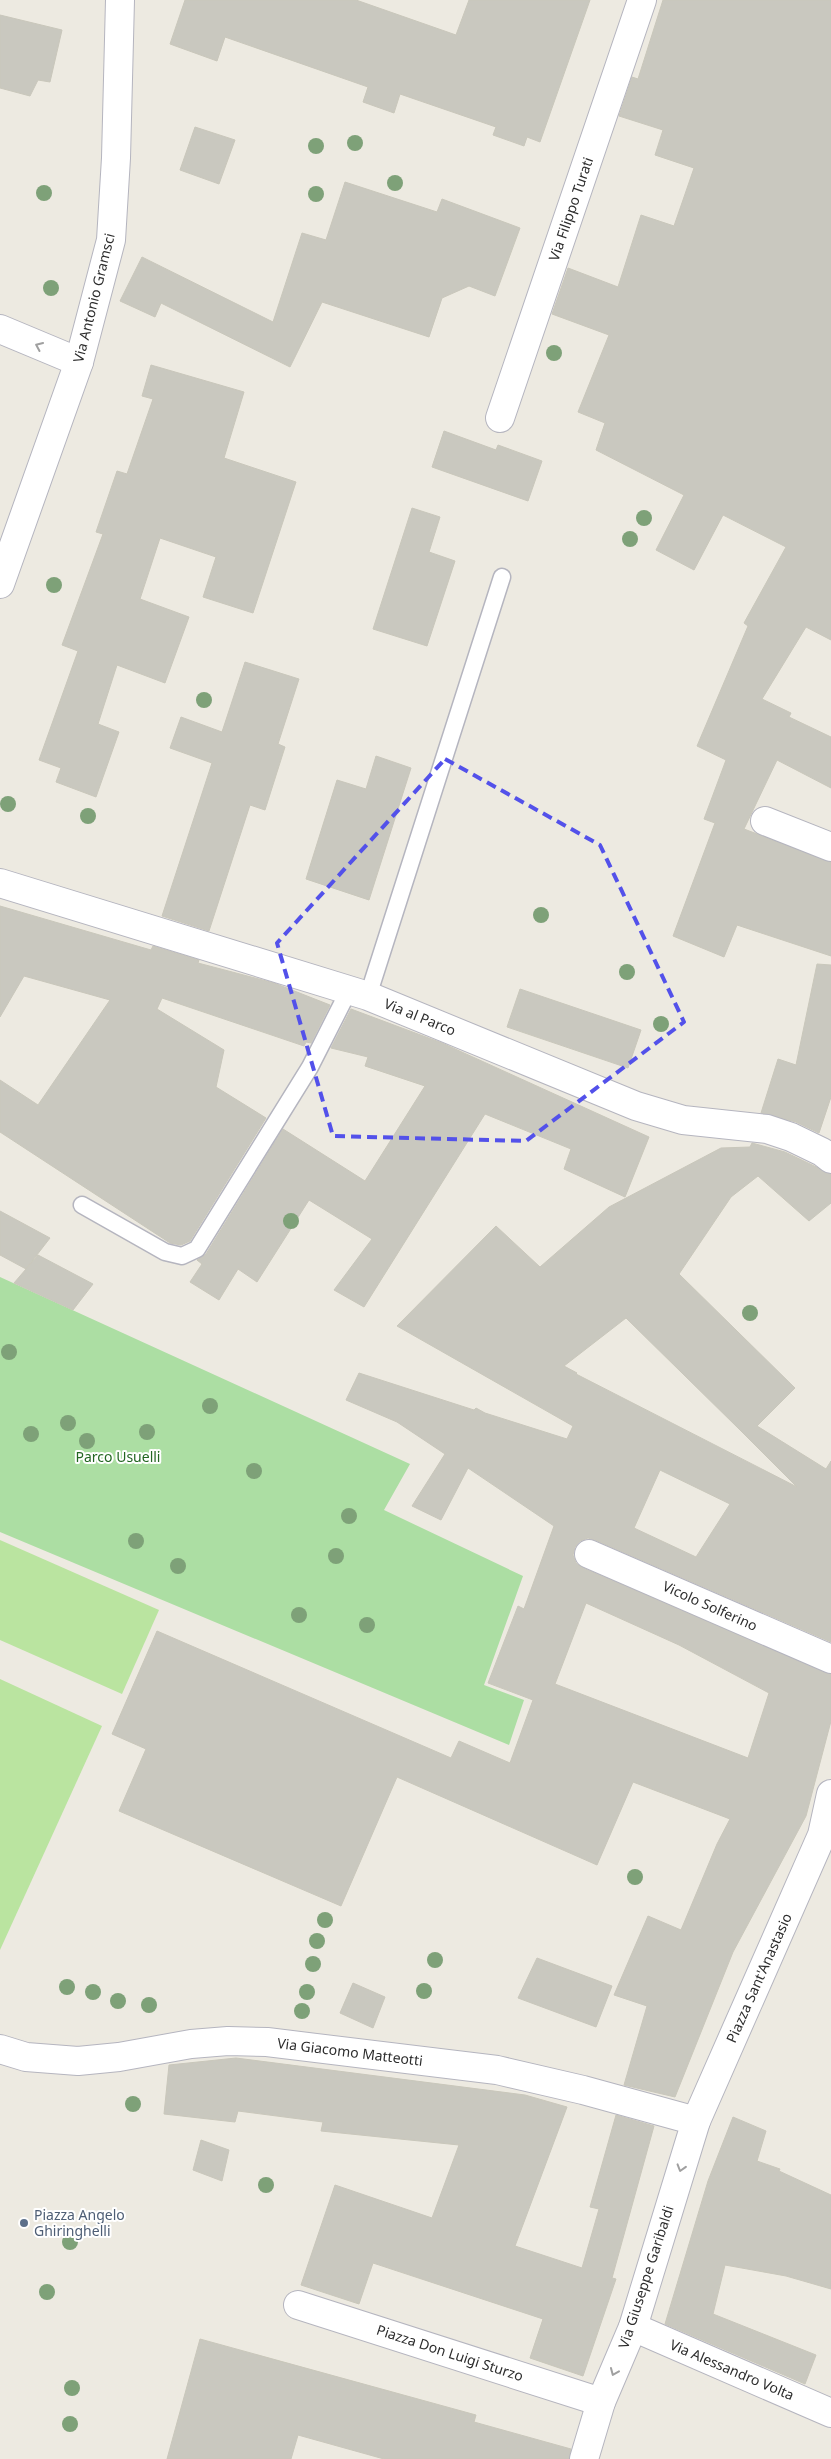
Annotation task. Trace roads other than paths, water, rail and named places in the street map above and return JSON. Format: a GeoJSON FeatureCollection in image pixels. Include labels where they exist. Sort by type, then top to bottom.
{"type":"FeatureCollection","features":[{"type":"Feature","properties":{"kind":"street","name":"Via Antonio Gramsci"},"geometry":{"type":"LineString","coordinates":[[0,584],[79,362],[112,240],[120,0]]}},
{"type":"Feature","properties":{"kind":"street","name":"Via Filippo Turati"},"geometry":{"type":"LineString","coordinates":[[500,418],[642,0]]}},
{"type":"Feature","properties":{"kind":"street"},"geometry":{"type":"LineString","coordinates":[[0,329],[79,362]]}},
{"type":"Feature","properties":{"kind":"street"},"geometry":{"type":"LineString","coordinates":[[765,822],[831,847]]}},
{"type":"Feature","properties":{"kind":"street","name":"Via al Parco"},"geometry":{"type":"LineString","coordinates":[[1,883],[359,993],[636,1106],[683,1120],[767,1129],[791,1137],[822,1152],[831,1159]]}},
{"type":"Feature","properties":{"kind":"street","name":"Vicolo Solferino"},"geometry":{"type":"LineString","coordinates":[[589,1554],[831,1659]]}},
{"type":"Feature","properties":{"kind":"street","name":"Piazza Sant'Anastasio"},"geometry":{"type":"LineString","coordinates":[[696,2121],[827,1837],[831,1794]]}},
{"type":"Feature","properties":{"kind":"street","name":"Via Giacomo Matteotti"},"geometry":{"type":"LineString","coordinates":[[0,2049],[26,2057],[78,2061],[120,2058],[191,2044],[228,2041],[267,2042],[497,2070],[583,2090],[696,2121]]}},
{"type":"Feature","properties":{"kind":"street","name":"Via Giuseppe Garibaldi"},"geometry":{"type":"LineString","coordinates":[[584,2459],[601,2402],[633,2327],[696,2121]]}},
{"type":"Feature","properties":{"kind":"street","name":"Piazza Don Luigi Sturzo"},"geometry":{"type":"LineString","coordinates":[[298,2305],[601,2402]]}},
{"type":"Feature","properties":{"kind":"street","name":"Via Alessandro Volta"},"geometry":{"type":"LineString","coordinates":[[633,2327],[831,2413]]}},
{"type":"Feature","properties":{"kind":"lane"},"geometry":{"type":"LineString","coordinates":[[82,1205],[165,1252],[182,1256],[197,1248],[310,1067],[359,993],[502,577]]}},
{"type":"Feature","properties":{"kind":"place","name":"Piazza Angelo Ghiringhelli"},"geometry":{"type":"Point","coordinates":[24,2223]}},
{"type":"Feature","properties":{"kind":"park label","name":"Parco Usuelli"},"geometry":{"type":"Point","coordinates":[118,1457]}}]}
